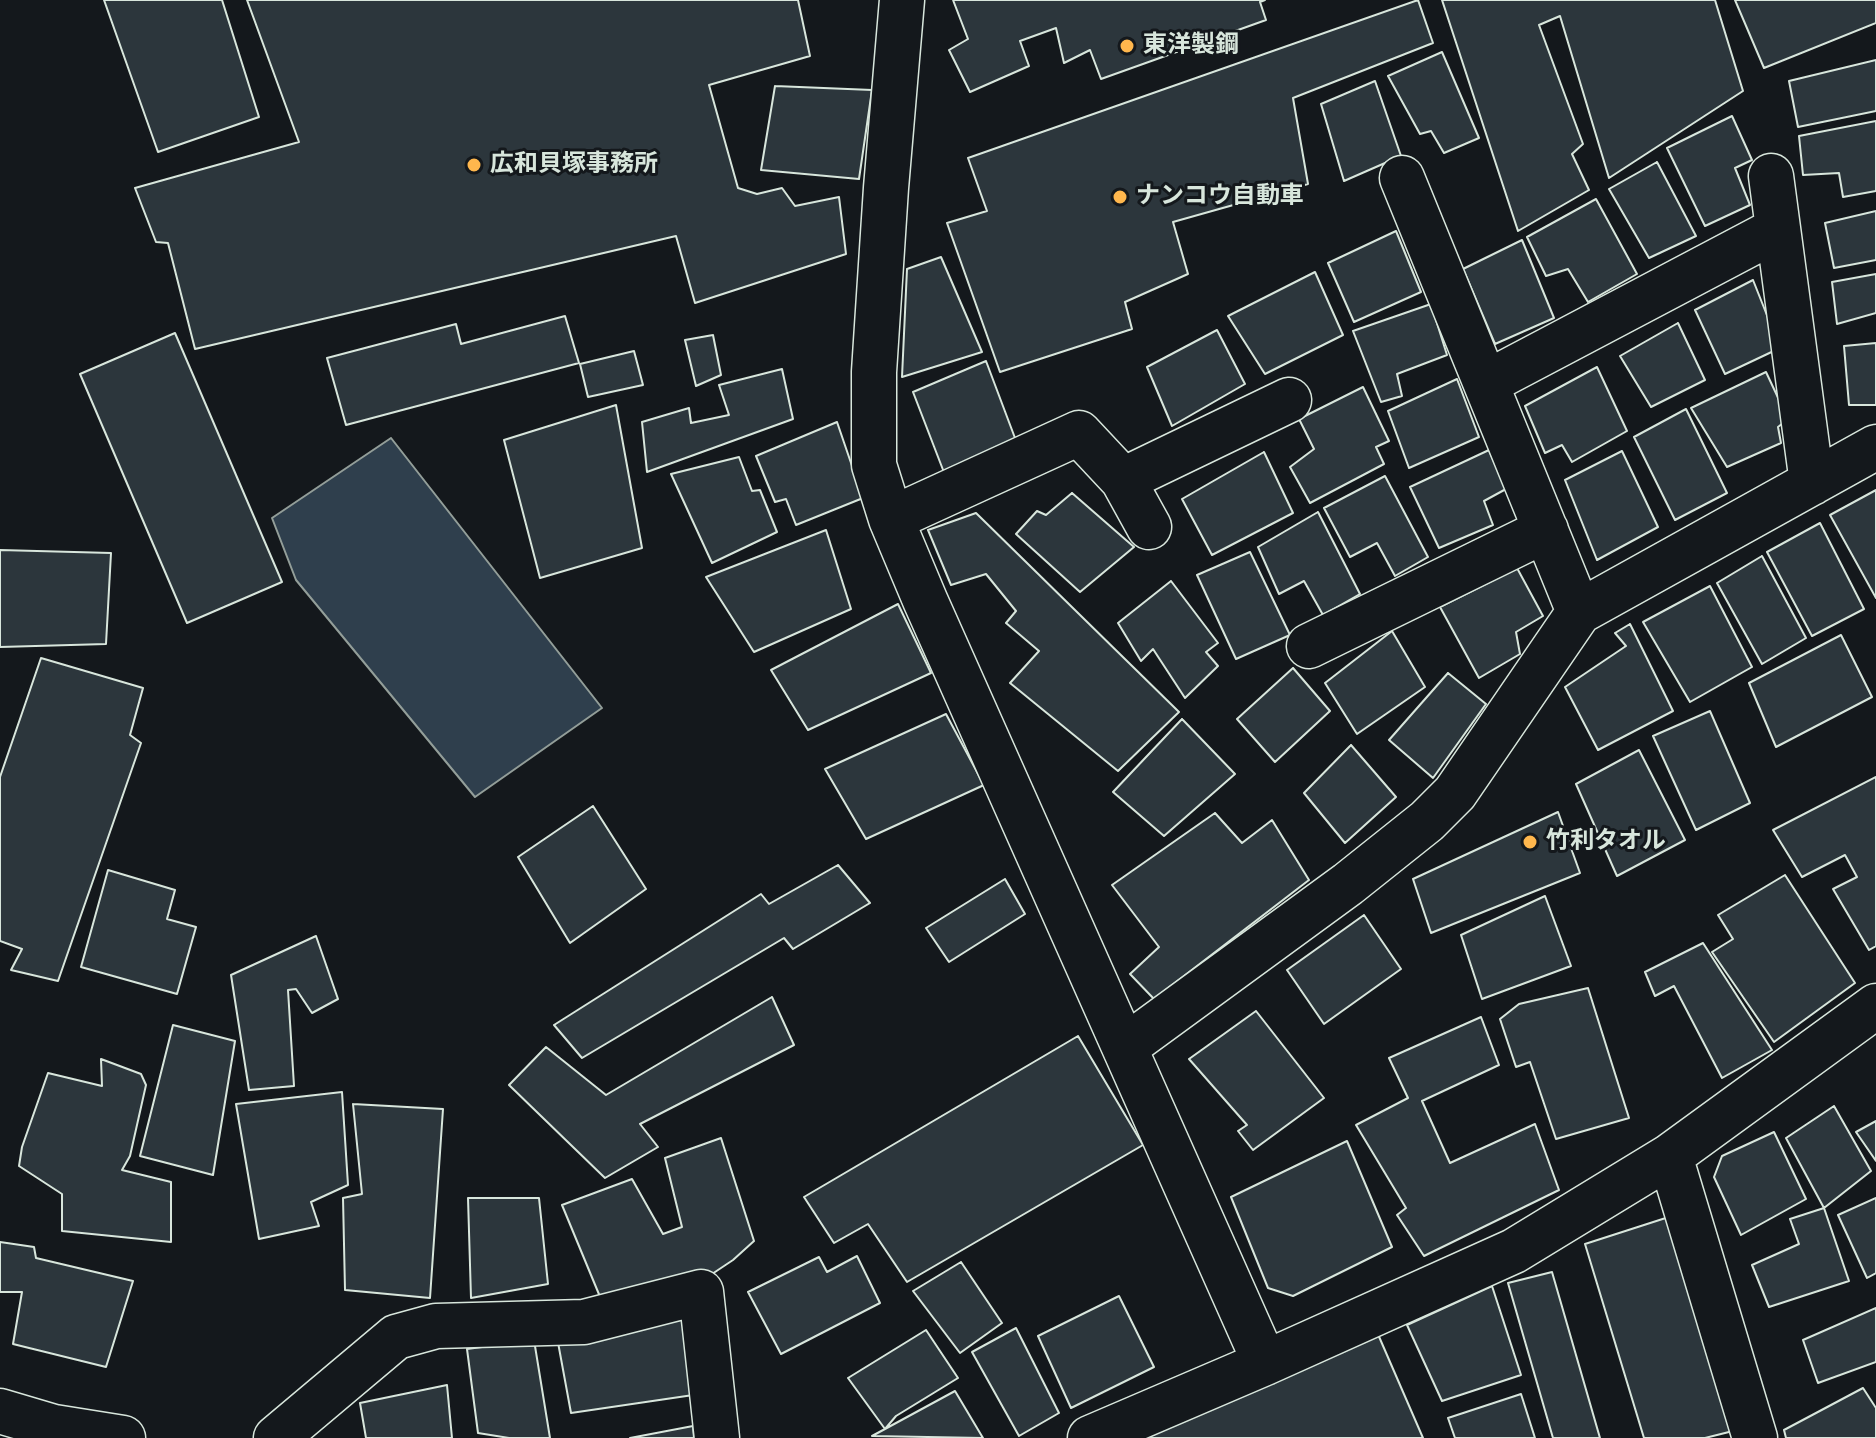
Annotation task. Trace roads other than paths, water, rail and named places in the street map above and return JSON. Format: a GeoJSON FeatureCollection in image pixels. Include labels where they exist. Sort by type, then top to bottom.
{"type":"FeatureCollection","features":[{"type":"Feature","properties":{"kind":"street"},"geometry":{"type":"LineString","coordinates":[[902,0],[874,372],[874,465],[891,519],[1265,1363]]}},
{"type":"Feature","properties":{"kind":"street"},"geometry":{"type":"LineString","coordinates":[[1771,176],[1812,483]]}},
{"type":"Feature","properties":{"kind":"street"},"geometry":{"type":"LineString","coordinates":[[1402,178],[1579,612]]}},
{"type":"Feature","properties":{"kind":"street"},"geometry":{"type":"LineString","coordinates":[[1486,383],[1778,229]]}},
{"type":"Feature","properties":{"kind":"street"},"geometry":{"type":"LineString","coordinates":[[1123,480],[1289,400]]}},
{"type":"Feature","properties":{"kind":"street"},"geometry":{"type":"LineString","coordinates":[[891,519],[1079,433],[1123,480],[1149,527]]}},
{"type":"Feature","properties":{"kind":"street"},"geometry":{"type":"LineString","coordinates":[[1125,1047],[1348,884],[1427,821],[1455,793],[1579,612],[1876,447]]}},
{"type":"Feature","properties":{"kind":"street"},"geometry":{"type":"LineString","coordinates":[[1309,646],[1546,530]]}},
{"type":"Feature","properties":{"kind":"street"},"geometry":{"type":"LineString","coordinates":[[1090,1438],[1514,1251],[1670,1156],[1876,1006]]}},
{"type":"Feature","properties":{"kind":"street"},"geometry":{"type":"LineString","coordinates":[[1670,1156],[1755,1438]]}},
{"type":"Feature","properties":{"kind":"street"},"geometry":{"type":"LineString","coordinates":[[276,1438],[396,1337],[436,1326],[584,1322],[701,1292],[717,1438]]}},
{"type":"Feature","properties":{"kind":"street"},"geometry":{"type":"LineString","coordinates":[[0,1411],[54,1427],[123,1438]]}},
{"type":"Feature","properties":{"kind":"water"},"geometry":{"type":"Polygon","coordinates":[[[391,438],[602,708],[475,797],[296,580],[272,518],[391,438]]]}},
{"type":"Feature","properties":{"kind":"place","name":"東洋製鋼"},"geometry":{"type":"Point","coordinates":[1127,46]}},
{"type":"Feature","properties":{"kind":"place","name":"広和貝塚事務所"},"geometry":{"type":"Point","coordinates":[474,165]}},
{"type":"Feature","properties":{"kind":"place","name":"ナンコウ自動車"},"geometry":{"type":"Point","coordinates":[1120,197]}},
{"type":"Feature","properties":{"kind":"place","name":"竹利タオル"},"geometry":{"type":"Point","coordinates":[1530,842]}}]}
